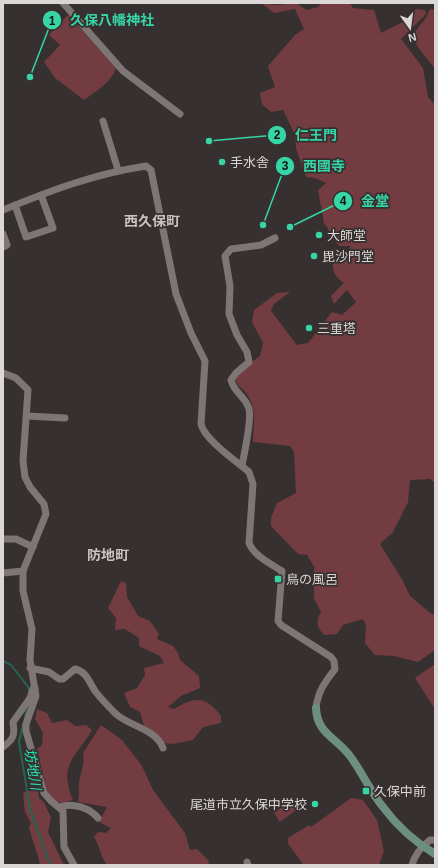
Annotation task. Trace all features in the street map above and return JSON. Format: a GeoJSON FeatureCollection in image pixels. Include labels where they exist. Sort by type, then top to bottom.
{"type":"FeatureCollection","features":[{"type":"Feature","properties":{"kind":"street"},"geometry":{"type":"LineString","coordinates":[[63,3],[123,71],[180,114]]}},
{"type":"Feature","properties":{"kind":"street"},"geometry":{"type":"LineString","coordinates":[[104,122],[118,170]]}},
{"type":"Feature","properties":{"kind":"street"},"geometry":{"type":"LineString","coordinates":[[3,210],[68,184],[118,170],[146,166],[151,170],[176,294],[190,333],[205,361],[201,424],[202,430],[207,437],[249,472],[253,484],[249,543],[251,548],[258,555],[282,571],[278,620],[287,630],[331,657],[334,661],[335,669],[322,686],[318,695],[316,718],[321,728],[350,756],[383,807],[398,824],[422,846],[435,854]]}},
{"type":"Feature","properties":{"kind":"street"},"geometry":{"type":"LineString","coordinates":[[15,205],[26,237],[53,228],[41,195]]}},
{"type":"Feature","properties":{"kind":"street"},"geometry":{"type":"LineString","coordinates":[[3,234],[7,245],[3,247]]}},
{"type":"Feature","properties":{"kind":"street"},"geometry":{"type":"LineString","coordinates":[[242,466],[246,444],[249,410],[241,396],[233,389],[230,380],[249,362],[247,352],[237,335],[229,314],[230,286],[225,256],[231,249],[261,245],[275,238]]}},
{"type":"Feature","properties":{"kind":"street"},"geometry":{"type":"LineString","coordinates":[[3,373],[16,378],[28,390],[23,461],[25,477],[30,487],[44,504],[46,514],[23,572],[22,592],[32,629],[30,668],[36,688],[36,696],[26,724],[26,731],[44,793],[51,801],[64,811],[64,847],[74,865]]}},
{"type":"Feature","properties":{"kind":"street"},"geometry":{"type":"LineString","coordinates":[[27,416],[65,418]]}},
{"type":"Feature","properties":{"kind":"street"},"geometry":{"type":"LineString","coordinates":[[3,539],[16,539],[34,547]]}},
{"type":"Feature","properties":{"kind":"street"},"geometry":{"type":"LineString","coordinates":[[3,573],[23,572]]}},
{"type":"Feature","properties":{"kind":"street"},"geometry":{"type":"LineString","coordinates":[[30,668],[49,672],[59,680],[63,679],[75,669],[80,670],[85,675],[95,692],[117,715],[127,723],[138,726],[159,741],[163,748]]}},
{"type":"Feature","properties":{"kind":"street"},"geometry":{"type":"LineString","coordinates":[[3,747],[11,742],[15,735],[13,722],[30,698],[33,689],[36,688]]}},
{"type":"Feature","properties":{"kind":"street"},"geometry":{"type":"LineString","coordinates":[[60,807],[67,804],[93,811],[98,818]]}},
{"type":"Feature","properties":{"kind":"street"},"geometry":{"type":"LineString","coordinates":[[412,865],[415,855],[422,846],[430,840],[435,840]]}},
{"type":"Feature","properties":{"kind":"shaded area"},"geometry":{"type":"Polygon","coordinates":[[[261,3],[276,5],[296,3],[307,10],[318,7],[321,3],[350,3],[353,8],[374,10],[381,33],[407,20],[415,14],[413,9],[425,10],[426,14],[401,39],[423,68],[428,97],[435,105],[435,483],[430,479],[410,480],[408,502],[393,532],[380,544],[403,581],[410,596],[430,613],[435,615],[435,650],[418,662],[394,656],[375,655],[365,643],[366,625],[363,619],[343,625],[337,634],[324,635],[320,630],[317,621],[321,612],[314,598],[314,586],[310,580],[315,568],[307,555],[298,554],[271,526],[271,518],[277,503],[296,493],[294,452],[290,446],[253,442],[253,407],[248,396],[238,385],[234,376],[260,356],[263,343],[252,322],[254,310],[277,293],[290,292],[274,304],[271,311],[297,345],[308,343],[332,312],[342,315],[356,302],[347,290],[334,304],[331,296],[344,283],[338,279],[335,274],[333,261],[344,261],[349,255],[350,246],[339,246],[324,223],[318,190],[326,183],[315,178],[306,177],[296,148],[295,135],[283,110],[271,112],[262,104],[260,93],[275,87],[268,66],[295,35],[304,29],[295,9],[274,13],[261,3]]]}},
{"type":"Feature","properties":{"kind":"shaded area"},"geometry":{"type":"Polygon","coordinates":[[[430,9],[435,10],[435,69],[417,46],[414,33],[426,18],[430,9]]]}},
{"type":"Feature","properties":{"kind":"shaded area"},"geometry":{"type":"Polygon","coordinates":[[[68,15],[116,68],[111,78],[107,82],[84,100],[55,78],[44,62],[60,45],[49,35],[68,15]]]}},
{"type":"Feature","properties":{"kind":"shaded area"},"geometry":{"type":"Polygon","coordinates":[[[121,581],[126,583],[127,597],[138,616],[150,621],[159,634],[157,639],[173,646],[178,653],[180,660],[199,676],[200,688],[181,696],[168,707],[174,709],[189,702],[200,700],[216,709],[221,716],[221,723],[203,727],[193,740],[173,744],[165,743],[144,726],[140,712],[130,707],[124,693],[137,688],[145,675],[144,668],[164,663],[160,656],[139,646],[139,638],[125,629],[115,630],[116,618],[108,608],[121,581]]]}},
{"type":"Feature","properties":{"kind":"shaded area"},"geometry":{"type":"Polygon","coordinates":[[[435,664],[435,709],[415,678],[435,664]]]}},
{"type":"Feature","properties":{"kind":"shaded area"},"geometry":{"type":"Polygon","coordinates":[[[37,709],[47,713],[52,723],[67,720],[75,726],[86,725],[92,730],[70,762],[67,778],[73,800],[62,803],[54,801],[47,791],[37,749],[42,745],[43,733],[35,719],[37,709]]]}},
{"type":"Feature","properties":{"kind":"shaded area"},"geometry":{"type":"Polygon","coordinates":[[[101,725],[122,740],[142,766],[153,790],[185,833],[190,850],[197,849],[209,861],[208,865],[107,865],[94,837],[98,832],[106,833],[111,828],[99,822],[107,807],[78,802],[83,753],[101,725]]]}},
{"type":"Feature","properties":{"kind":"shaded area"},"geometry":{"type":"Polygon","coordinates":[[[27,791],[38,791],[39,798],[44,802],[51,818],[48,832],[64,865],[40,865],[29,827],[31,823],[25,812],[23,793],[27,791]]]}},
{"type":"Feature","properties":{"kind":"shaded area"},"geometry":{"type":"Polygon","coordinates":[[[351,798],[363,800],[377,820],[384,851],[379,865],[304,865],[288,844],[288,838],[309,825],[311,827],[351,798]]]}},
{"type":"Feature","properties":{"kind":"shaded area"},"geometry":{"type":"Polygon","coordinates":[[[293,799],[299,808],[280,822],[274,813],[293,799]]]}},
{"type":"Feature","properties":{"kind":"waterway","name":"坊地川"},"geometry":{"type":"LineString","coordinates":[[3,661],[11,665],[29,688],[29,691]]}},
{"type":"Feature","properties":{"kind":"waterway","name":"坊地川"},"geometry":{"type":"LineString","coordinates":[[25,717],[27,708]]}},
{"type":"Feature","properties":{"kind":"waterway","name":"坊地川"},"geometry":{"type":"LineString","coordinates":[[23,725],[19,742],[30,809],[50,865]]}},
{"type":"Feature","properties":{"kind":"place","name":"久保八幡神社"},"geometry":{"type":"Point","coordinates":[30,77]}},
{"type":"Feature","properties":{"kind":"place","name":"仁王門"},"geometry":{"type":"Point","coordinates":[209,141]}},
{"type":"Feature","properties":{"kind":"place","name":"手水舎"},"geometry":{"type":"Point","coordinates":[222,162]}},
{"type":"Feature","properties":{"kind":"place","name":"西國寺"},"geometry":{"type":"Point","coordinates":[263,225]}},
{"type":"Feature","properties":{"kind":"place","name":"金堂"},"geometry":{"type":"Point","coordinates":[290,227]}},
{"type":"Feature","properties":{"kind":"place","name":"大師堂"},"geometry":{"type":"Point","coordinates":[319,235]}},
{"type":"Feature","properties":{"kind":"place","name":"毘沙門堂"},"geometry":{"type":"Point","coordinates":[314,256]}},
{"type":"Feature","properties":{"kind":"place","name":"三重塔"},"geometry":{"type":"Point","coordinates":[309,328]}},
{"type":"Feature","properties":{"kind":"place","name":"鳥の風呂"},"geometry":{"type":"Point","coordinates":[278,579]}},
{"type":"Feature","properties":{"kind":"place","name":"久保中前"},"geometry":{"type":"Point","coordinates":[366,791]}},
{"type":"Feature","properties":{"kind":"place","name":"尾道市立久保中学校"},"geometry":{"type":"Point","coordinates":[315,804]}},
{"type":"Feature","properties":{"kind":"district","name":"西久保町"},"geometry":{"type":"Point","coordinates":[152,221]}},
{"type":"Feature","properties":{"kind":"district","name":"防地町"},"geometry":{"type":"Point","coordinates":[108,555]}}]}
